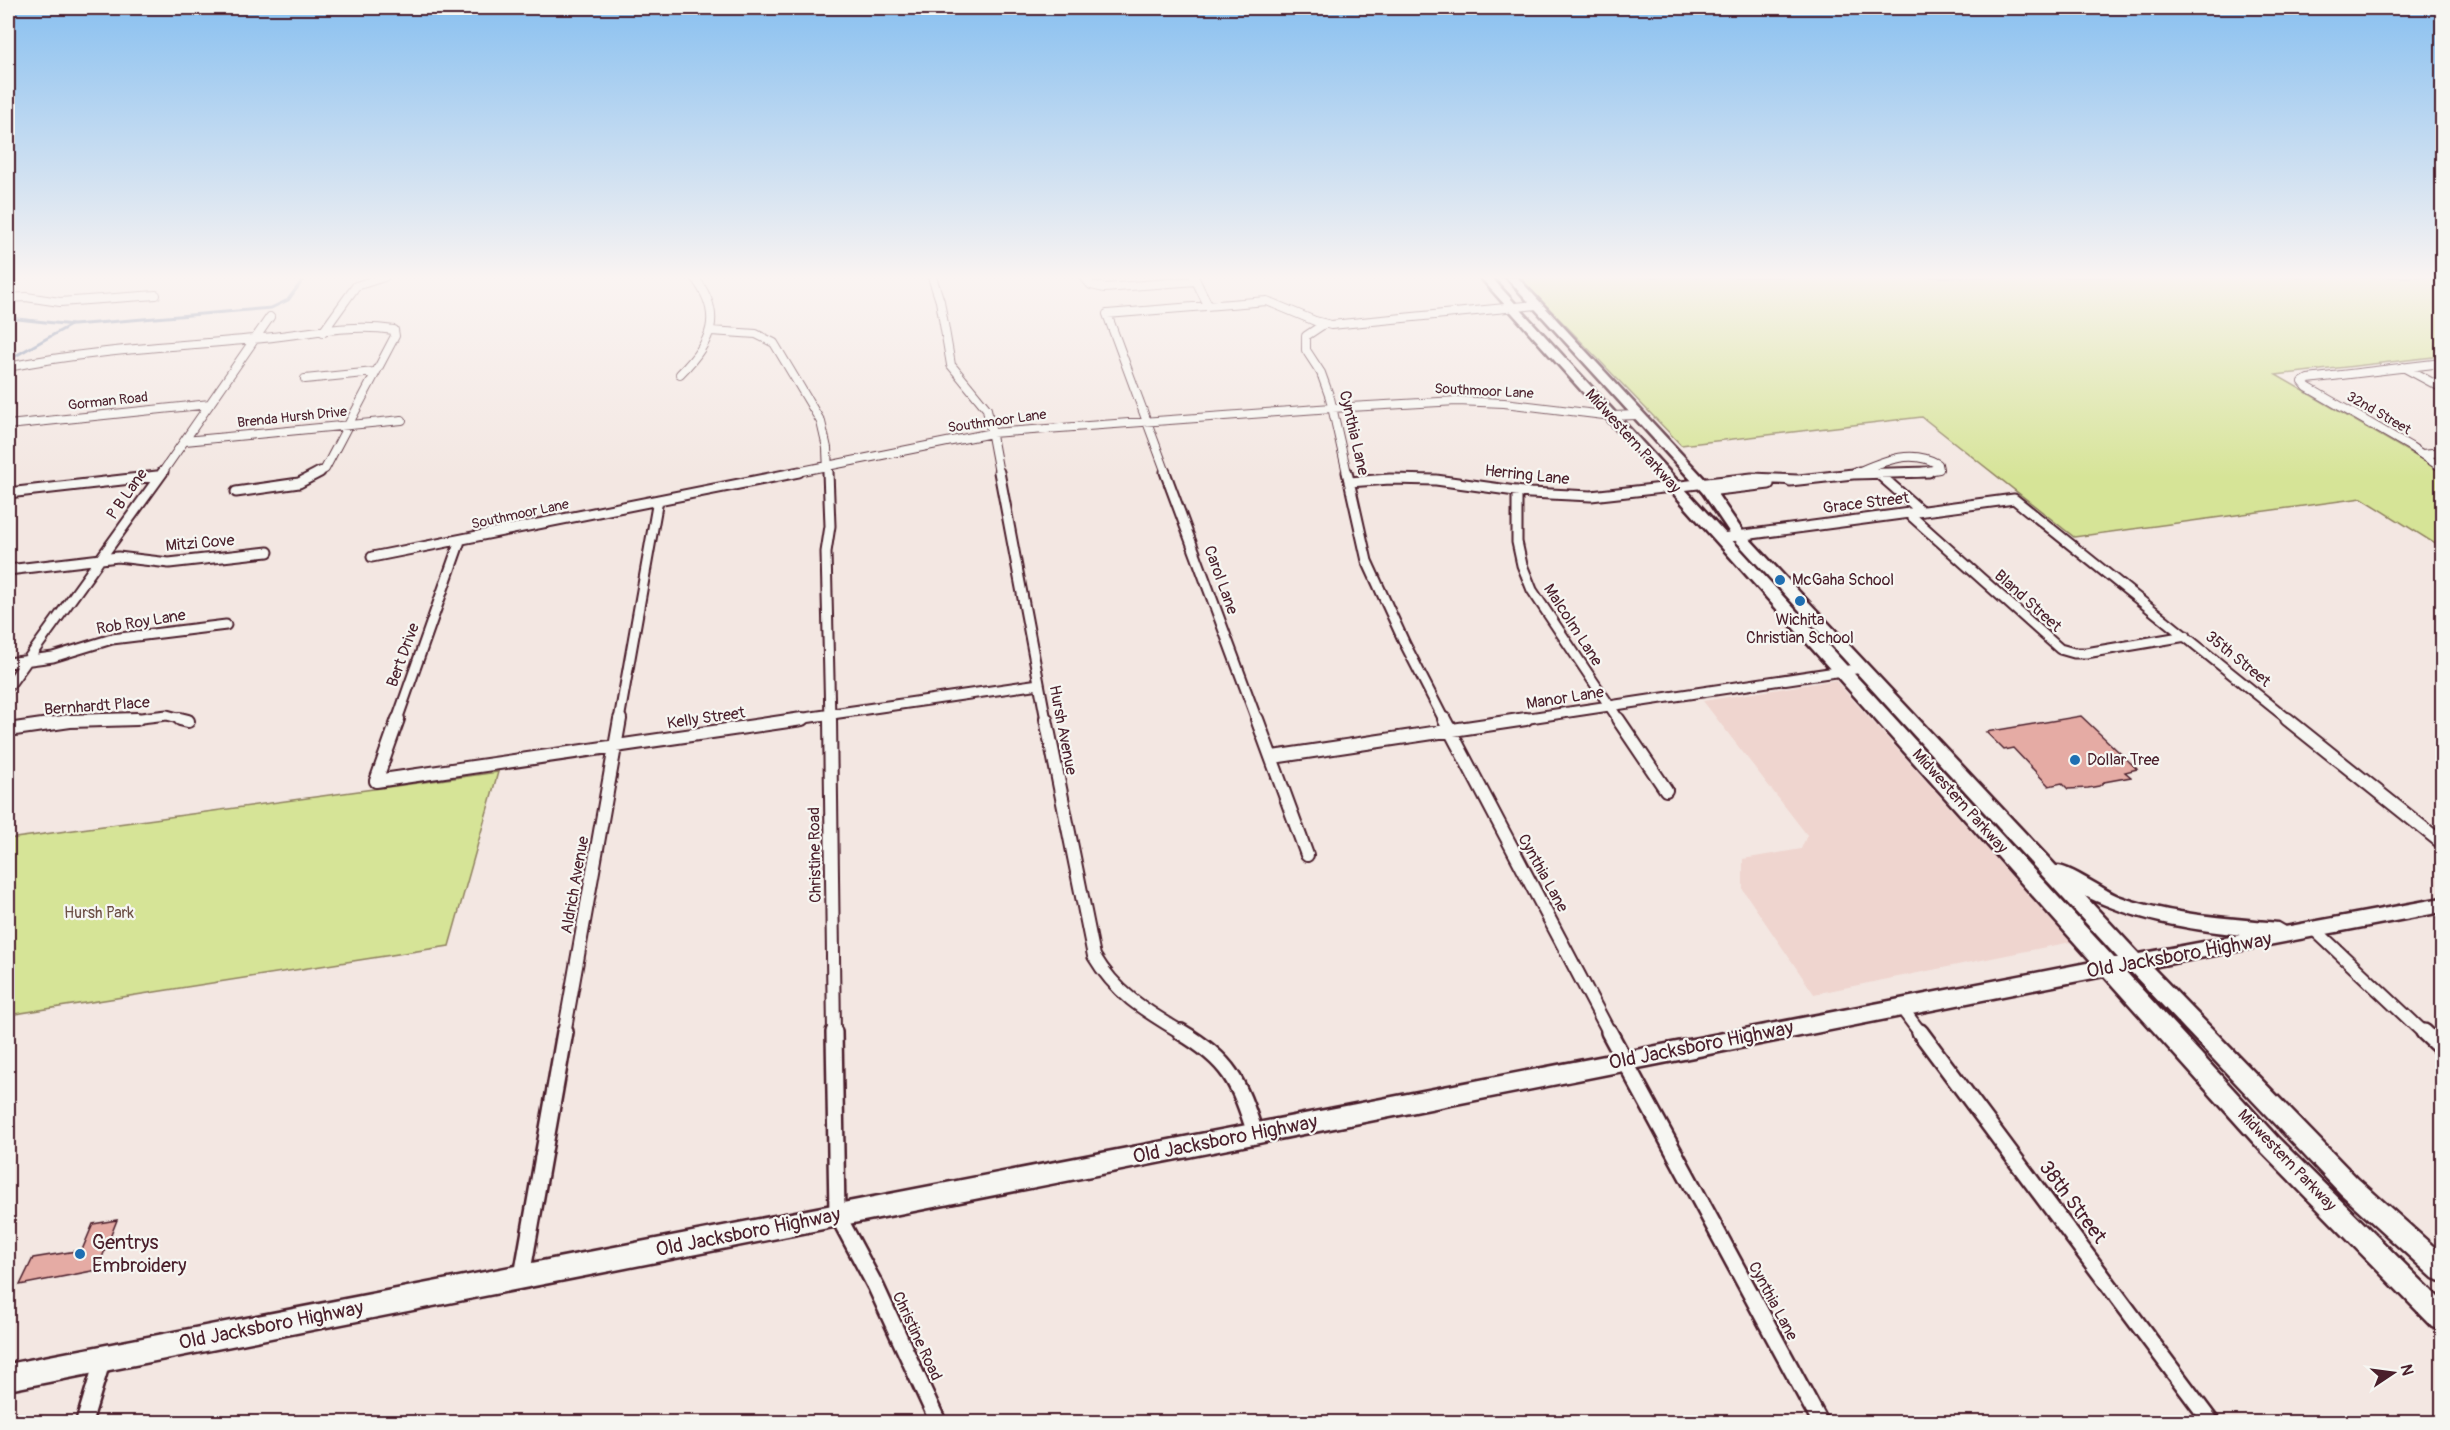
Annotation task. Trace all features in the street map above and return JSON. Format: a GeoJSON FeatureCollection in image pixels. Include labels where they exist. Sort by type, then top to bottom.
{"type":"FeatureCollection","features":[{"type":"Feature","properties":{"kind":"main road","name":"Midwestern Parkway"},"geometry":{"type":"LineString","coordinates":[[1546,344],[2269,1144],[2442,1318]]}},
{"type":"Feature","properties":{"kind":"main road","name":"Midwestern Parkway"},"geometry":{"type":"LineString","coordinates":[[1572,344],[1705,487],[1739,536],[2134,962],[2349,1186],[2442,1270]]}},
{"type":"Feature","properties":{"kind":"main road"},"geometry":{"type":"LineString","coordinates":[[2032,853],[2071,881],[2118,904],[2168,919],[2307,932]]}},
{"type":"Feature","properties":{"kind":"main road","name":"Old Jacksboro Highway"},"geometry":{"type":"LineString","coordinates":[[8,1377],[1624,1060],[2134,962],[2442,906]]}},
{"type":"Feature","properties":{"kind":"street"},"geometry":{"type":"LineString","coordinates":[[8,367],[92,355],[207,344]]}},
{"type":"Feature","properties":{"kind":"street","name":"P B Lane"},"geometry":{"type":"LineString","coordinates":[[8,687],[253,344]]}},
{"type":"Feature","properties":{"kind":"street"},"geometry":{"type":"LineString","coordinates":[[236,492],[299,483],[325,469],[390,344]]}},
{"type":"Feature","properties":{"kind":"street"},"geometry":{"type":"LineString","coordinates":[[680,374],[699,355],[705,344]]}},
{"type":"Feature","properties":{"kind":"street","name":"Christine Road"},"geometry":{"type":"LineString","coordinates":[[774,344],[821,422],[827,448],[830,526],[826,552],[837,1214],[876,1287],[938,1422]]}},
{"type":"Feature","properties":{"kind":"street","name":"Hursh Avenue"},"geometry":{"type":"LineString","coordinates":[[947,344],[951,365],[987,410],[1090,940],[1100,970],[1113,986],[1142,1009],[1207,1048],[1227,1067],[1242,1096],[1255,1133]]}},
{"type":"Feature","properties":{"kind":"street","name":"Carol Lane"},"geometry":{"type":"LineString","coordinates":[[1118,344],[1307,855]]}},
{"type":"Feature","properties":{"kind":"street","name":"Cynthia Lane"},"geometry":{"type":"LineString","coordinates":[[1305,344],[1306,350],[1325,383],[1332,408],[1366,561],[1449,731],[1820,1422]]}},
{"type":"Feature","properties":{"kind":"street"},"geometry":{"type":"LineString","coordinates":[[2403,367],[2442,363]]}},
{"type":"Feature","properties":{"kind":"street"},"geometry":{"type":"LineString","coordinates":[[2403,367],[2442,388]]}},
{"type":"Feature","properties":{"kind":"street","name":"32nd Street"},"geometry":{"type":"LineString","coordinates":[[2403,367],[2308,379],[2303,382],[2307,387],[2442,468]]}},
{"type":"Feature","properties":{"kind":"street"},"geometry":{"type":"LineString","coordinates":[[305,379],[374,372]]}},
{"type":"Feature","properties":{"kind":"street","name":"Southmoor Lane"},"geometry":{"type":"LineString","coordinates":[[372,557],[992,433],[1457,401],[1504,403],[1612,416],[1636,415]]}},
{"type":"Feature","properties":{"kind":"street","name":"Gorman Road"},"geometry":{"type":"LineString","coordinates":[[8,424],[210,404]]}},
{"type":"Feature","properties":{"kind":"street","name":"Brenda Hursh Drive"},"geometry":{"type":"LineString","coordinates":[[185,441],[402,420]]}},
{"type":"Feature","properties":{"kind":"street"},"geometry":{"type":"LineString","coordinates":[[2422,454],[2442,452]]}},
{"type":"Feature","properties":{"kind":"street"},"geometry":{"type":"LineString","coordinates":[[1913,456],[1924,457],[1938,464],[1939,469],[1935,472],[1853,474],[1883,462],[1913,456]]}},
{"type":"Feature","properties":{"kind":"street","name":"Herring Lane"},"geometry":{"type":"LineString","coordinates":[[1349,482],[1390,479],[1436,480],[1559,495],[1604,495],[1676,487],[1705,487],[1853,474]]}},
{"type":"Feature","properties":{"kind":"street"},"geometry":{"type":"LineString","coordinates":[[1880,475],[1921,511]]}},
{"type":"Feature","properties":{"kind":"street"},"geometry":{"type":"LineString","coordinates":[[8,493],[158,476]]}},
{"type":"Feature","properties":{"kind":"street","name":"Malcolm Lane"},"geometry":{"type":"LineString","coordinates":[[1517,491],[1514,522],[1523,572],[1548,617],[1666,790]]}},
{"type":"Feature","properties":{"kind":"street","name":"Grace Street"},"geometry":{"type":"LineString","coordinates":[[1722,538],[2014,499]]}},
{"type":"Feature","properties":{"kind":"street","name":"35th Street"},"geometry":{"type":"LineString","coordinates":[[2014,499],[2442,843]]}},
{"type":"Feature","properties":{"kind":"street","name":"Aldrich Avenue"},"geometry":{"type":"LineString","coordinates":[[522,1276],[658,500]]}},
{"type":"Feature","properties":{"kind":"street","name":"Bland Street"},"geometry":{"type":"LineString","coordinates":[[1908,513],[2060,649],[2074,653],[2086,653],[2186,636]]}},
{"type":"Feature","properties":{"kind":"street","name":"Bert Drive"},"geometry":{"type":"LineString","coordinates":[[376,781],[460,541]]}},
{"type":"Feature","properties":{"kind":"street","name":"Mitzi Cove"},"geometry":{"type":"LineString","coordinates":[[8,570],[99,559],[131,557],[169,563],[267,552]]}},
{"type":"Feature","properties":{"kind":"street","name":"Rob Roy Lane"},"geometry":{"type":"LineString","coordinates":[[8,663],[53,657],[112,639],[226,625]]}},
{"type":"Feature","properties":{"kind":"street","name":"Manor Lane"},"geometry":{"type":"LineString","coordinates":[[1273,758],[1862,668]]}},
{"type":"Feature","properties":{"kind":"street","name":"Kelly Street"},"geometry":{"type":"LineString","coordinates":[[376,781],[1039,684]]}},
{"type":"Feature","properties":{"kind":"street","name":"Bernhardt Place"},"geometry":{"type":"LineString","coordinates":[[8,730],[70,721],[118,721],[167,715],[188,720]]}},
{"type":"Feature","properties":{"kind":"street"},"geometry":{"type":"LineString","coordinates":[[2307,932],[2442,1049]]}},
{"type":"Feature","properties":{"kind":"street","name":"38th Street"},"geometry":{"type":"LineString","coordinates":[[1901,1007],[2211,1422]]}},
{"type":"Feature","properties":{"kind":"street"},"geometry":{"type":"LineString","coordinates":[[84,1422],[103,1358]]}},
{"type":"Feature","properties":{"kind":"shaded area"},"geometry":{"type":"Polygon","coordinates":[[[1835,680],[2071,942],[1814,994],[1743,890],[1743,859],[1801,849],[1807,835],[1703,701],[1835,680]]]}},
{"type":"Feature","properties":{"kind":"green space"},"geometry":{"type":"Polygon","coordinates":[[[1583,344],[2442,344],[2442,356],[2276,375],[2442,471],[2442,544],[2437,545],[2362,498],[2074,537],[1922,417],[1681,445],[1583,344]]]}},
{"type":"Feature","properties":{"kind":"green space","name":"Hursh Park"},"geometry":{"type":"Polygon","coordinates":[[[498,772],[449,946],[8,1015],[8,839],[498,772]]]}},
{"type":"Feature","properties":{"kind":"building","name":"Dollar Tree"},"geometry":{"type":"Polygon","coordinates":[[[2081,716],[2137,769],[2125,772],[2131,777],[2104,782],[2099,786],[2088,788],[2068,789],[2062,783],[2049,786],[2013,748],[2004,750],[1986,732],[2081,716]]]}},
{"type":"Feature","properties":{"kind":"building","name":"Gentrys Embroidery"},"geometry":{"type":"Polygon","coordinates":[[[117,1220],[97,1270],[20,1285],[33,1258],[82,1250],[93,1224],[117,1220]]]}},
{"type":"Feature","properties":{"kind":"waterway"},"geometry":{"type":"LineString","coordinates":[[8,360],[37,344]]}},
{"type":"Feature","properties":{"kind":"place","name":"McGaha School"},"geometry":{"type":"Point","coordinates":[1780,580]}},
{"type":"Feature","properties":{"kind":"place","name":"Wichita Christian School"},"geometry":{"type":"Point","coordinates":[1800,601]}},
{"type":"Feature","properties":{"kind":"place","name":"Dollar Tree"},"geometry":{"type":"Point","coordinates":[2075,760]}},
{"type":"Feature","properties":{"kind":"place","name":"Gentrys Embroidery"},"geometry":{"type":"Point","coordinates":[80,1254]}}]}
